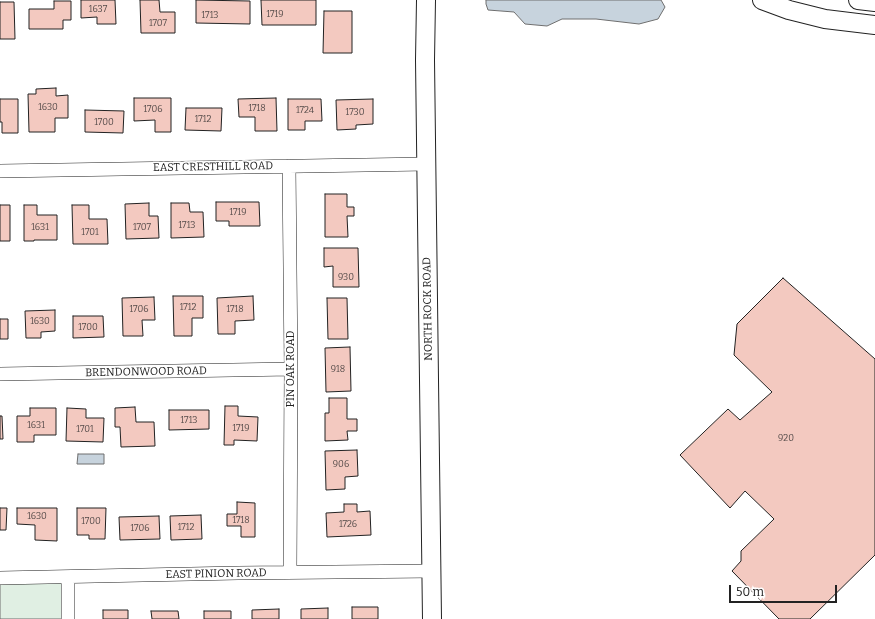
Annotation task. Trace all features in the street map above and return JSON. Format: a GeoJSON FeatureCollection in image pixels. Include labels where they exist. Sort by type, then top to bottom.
{"type":"FeatureCollection","features":[{"type":"Feature","properties":{"kind":"main road","name":"NORTH ROCK ROAD"},"geometry":{"type":"LineString","coordinates":[[426,0],[426,164],[432,619]]}},
{"type":"Feature","properties":{"kind":"main road"},"geometry":{"type":"LineString","coordinates":[[762,0],[789,10],[825,19],[875,25]]}},
{"type":"Feature","properties":{"kind":"main road"},"geometry":{"type":"LineString","coordinates":[[858,0],[875,2]]}},
{"type":"Feature","properties":{"kind":"street","name":"EAST CRESTHILL ROAD"},"geometry":{"type":"LineString","coordinates":[[0,171],[426,164]]}},
{"type":"Feature","properties":{"kind":"street","name":"PIN OAK ROAD"},"geometry":{"type":"LineString","coordinates":[[289,166],[291,369],[290,572]]}},
{"type":"Feature","properties":{"kind":"street","name":"BRENDONWOOD ROAD"},"geometry":{"type":"LineString","coordinates":[[0,374],[291,369]]}},
{"type":"Feature","properties":{"kind":"street","name":"EAST PINION ROAD"},"geometry":{"type":"LineString","coordinates":[[0,578],[290,572],[431,571]]}},
{"type":"Feature","properties":{"kind":"street"},"geometry":{"type":"LineString","coordinates":[[68,577],[68,619]]}},
{"type":"Feature","properties":{"kind":"green space"},"geometry":{"type":"Polygon","coordinates":[[[68,577],[68,619],[0,619],[0,578],[68,577]]]}},
{"type":"Feature","properties":{"kind":"shaded area"},"geometry":{"type":"Polygon","coordinates":[[[486,0],[661,0],[665,7],[658,19],[639,24],[596,19],[562,19],[547,26],[525,24],[514,12],[488,10],[486,0]]]}},
{"type":"Feature","properties":{"kind":"shaded area"},"geometry":{"type":"Polygon","coordinates":[[[78,454],[104,454],[104,464],[77,464],[78,454]]]}},
{"type":"Feature","properties":{"kind":"building"},"geometry":{"type":"Polygon","coordinates":[[[81,0],[115,0],[116,24],[97,24],[97,17],[81,18],[81,0]]]}},
{"type":"Feature","properties":{"kind":"building"},"geometry":{"type":"Polygon","coordinates":[[[140,0],[159,0],[160,12],[175,12],[175,33],[141,33],[140,0]]]}},
{"type":"Feature","properties":{"kind":"building"},"geometry":{"type":"Polygon","coordinates":[[[196,0],[250,1],[250,24],[196,23],[196,0]]]}},
{"type":"Feature","properties":{"kind":"building"},"geometry":{"type":"Polygon","coordinates":[[[261,0],[316,0],[316,25],[262,25],[261,0]]]}},
{"type":"Feature","properties":{"kind":"building"},"geometry":{"type":"Polygon","coordinates":[[[54,1],[71,1],[71,20],[63,20],[63,29],[29,29],[29,9],[54,9],[54,1]]]}},
{"type":"Feature","properties":{"kind":"building"},"geometry":{"type":"Polygon","coordinates":[[[0,2],[14,2],[15,39],[0,39],[0,2]]]}},
{"type":"Feature","properties":{"kind":"building"},"geometry":{"type":"Polygon","coordinates":[[[324,11],[352,11],[352,53],[323,53],[324,11]]]}},
{"type":"Feature","properties":{"kind":"building"},"geometry":{"type":"Polygon","coordinates":[[[56,88],[56,96],[68,95],[68,118],[55,118],[55,132],[29,132],[28,94],[36,94],[36,89],[56,88]]]}},
{"type":"Feature","properties":{"kind":"building"},"geometry":{"type":"Polygon","coordinates":[[[134,98],[171,98],[171,132],[155,132],[155,120],[134,121],[134,98]]]}},
{"type":"Feature","properties":{"kind":"building"},"geometry":{"type":"Polygon","coordinates":[[[276,98],[277,131],[255,131],[255,117],[239,117],[238,99],[276,98]]]}},
{"type":"Feature","properties":{"kind":"building"},"geometry":{"type":"Polygon","coordinates":[[[0,99],[18,99],[18,133],[2,133],[2,122],[0,122],[0,99]]]}},
{"type":"Feature","properties":{"kind":"building"},"geometry":{"type":"Polygon","coordinates":[[[288,99],[321,99],[322,121],[305,121],[305,130],[288,130],[288,99]]]}},
{"type":"Feature","properties":{"kind":"building"},"geometry":{"type":"Polygon","coordinates":[[[373,99],[373,124],[356,125],[356,129],[337,130],[336,100],[373,99]]]}},
{"type":"Feature","properties":{"kind":"building"},"geometry":{"type":"Polygon","coordinates":[[[186,108],[222,108],[221,131],[185,130],[186,108]]]}},
{"type":"Feature","properties":{"kind":"building"},"geometry":{"type":"Polygon","coordinates":[[[85,110],[124,111],[123,133],[85,132],[85,110]]]}},
{"type":"Feature","properties":{"kind":"building"},"geometry":{"type":"Polygon","coordinates":[[[325,194],[347,194],[347,207],[354,207],[354,216],[347,216],[348,237],[325,237],[325,194]]]}},
{"type":"Feature","properties":{"kind":"building"},"geometry":{"type":"Polygon","coordinates":[[[216,202],[259,202],[260,226],[229,226],[229,221],[216,221],[216,202]]]}},
{"type":"Feature","properties":{"kind":"building"},"geometry":{"type":"Polygon","coordinates":[[[149,203],[149,216],[158,216],[159,238],[126,239],[125,204],[149,203]]]}},
{"type":"Feature","properties":{"kind":"building"},"geometry":{"type":"Polygon","coordinates":[[[171,203],[189,203],[190,212],[203,212],[204,237],[171,238],[171,203]]]}},
{"type":"Feature","properties":{"kind":"building"},"geometry":{"type":"Polygon","coordinates":[[[0,205],[10,205],[10,241],[0,241],[0,205]]]}},
{"type":"Feature","properties":{"kind":"building"},"geometry":{"type":"Polygon","coordinates":[[[24,205],[37,205],[37,215],[57,215],[57,240],[24,241],[24,205]]]}},
{"type":"Feature","properties":{"kind":"building"},"geometry":{"type":"Polygon","coordinates":[[[72,205],[89,205],[89,219],[107,219],[108,244],[73,244],[72,205]]]}},
{"type":"Feature","properties":{"kind":"building"},"geometry":{"type":"Polygon","coordinates":[[[324,248],[358,248],[359,287],[333,287],[333,266],[324,267],[324,248]]]}},
{"type":"Feature","properties":{"kind":"building"},"geometry":{"type":"Polygon","coordinates":[[[783,278],[875,359],[875,555],[810,619],[779,619],[732,571],[741,561],[741,551],[774,519],[745,491],[730,508],[680,455],[728,409],[740,420],[772,392],[734,355],[737,324],[783,278]]]}},
{"type":"Feature","properties":{"kind":"building"},"geometry":{"type":"Polygon","coordinates":[[[173,296],[203,296],[203,318],[192,318],[192,336],[174,336],[173,296]]]}},
{"type":"Feature","properties":{"kind":"building"},"geometry":{"type":"Polygon","coordinates":[[[253,296],[254,320],[235,321],[235,334],[218,334],[217,298],[253,296]]]}},
{"type":"Feature","properties":{"kind":"building"},"geometry":{"type":"Polygon","coordinates":[[[154,297],[155,320],[142,320],[143,336],[123,336],[122,298],[154,297]]]}},
{"type":"Feature","properties":{"kind":"building"},"geometry":{"type":"Polygon","coordinates":[[[327,298],[347,298],[348,339],[328,339],[327,298]]]}},
{"type":"Feature","properties":{"kind":"building"},"geometry":{"type":"Polygon","coordinates":[[[55,310],[55,331],[41,332],[41,338],[26,338],[25,311],[55,310]]]}},
{"type":"Feature","properties":{"kind":"building"},"geometry":{"type":"Polygon","coordinates":[[[73,316],[103,316],[104,337],[73,338],[73,316]]]}},
{"type":"Feature","properties":{"kind":"building"},"geometry":{"type":"Polygon","coordinates":[[[0,319],[8,319],[8,339],[0,339],[0,319]]]}},
{"type":"Feature","properties":{"kind":"building"},"geometry":{"type":"Polygon","coordinates":[[[350,347],[351,391],[326,392],[325,348],[350,347]]]}},
{"type":"Feature","properties":{"kind":"building"},"geometry":{"type":"Polygon","coordinates":[[[329,398],[347,398],[347,419],[357,419],[357,431],[347,431],[348,440],[325,441],[325,413],[329,413],[329,398]]]}},
{"type":"Feature","properties":{"kind":"building"},"geometry":{"type":"Polygon","coordinates":[[[225,406],[238,406],[238,416],[258,417],[257,441],[234,440],[234,445],[224,445],[225,406]]]}},
{"type":"Feature","properties":{"kind":"building"},"geometry":{"type":"Polygon","coordinates":[[[135,407],[136,422],[154,422],[155,446],[121,447],[120,427],[115,427],[115,408],[135,407]]]}},
{"type":"Feature","properties":{"kind":"building"},"geometry":{"type":"Polygon","coordinates":[[[30,408],[56,408],[56,435],[34,435],[34,442],[17,442],[17,416],[30,416],[30,408]]]}},
{"type":"Feature","properties":{"kind":"building"},"geometry":{"type":"Polygon","coordinates":[[[67,408],[86,409],[86,418],[104,418],[103,442],[66,441],[67,408]]]}},
{"type":"Feature","properties":{"kind":"building"},"geometry":{"type":"Polygon","coordinates":[[[169,410],[209,410],[209,429],[169,430],[169,410]]]}},
{"type":"Feature","properties":{"kind":"building"},"geometry":{"type":"Polygon","coordinates":[[[0,416],[2,416],[3,439],[0,439],[0,416]]]}},
{"type":"Feature","properties":{"kind":"building"},"geometry":{"type":"Polygon","coordinates":[[[357,450],[358,476],[345,477],[345,489],[326,490],[325,451],[357,450]]]}},
{"type":"Feature","properties":{"kind":"building"},"geometry":{"type":"Polygon","coordinates":[[[237,502],[255,503],[255,537],[241,537],[241,526],[227,526],[227,514],[237,514],[237,502]]]}},
{"type":"Feature","properties":{"kind":"building"},"geometry":{"type":"Polygon","coordinates":[[[344,504],[357,504],[357,512],[370,511],[371,535],[327,537],[326,513],[344,512],[344,504]]]}},
{"type":"Feature","properties":{"kind":"building"},"geometry":{"type":"Polygon","coordinates":[[[0,508],[7,508],[6,530],[0,530],[0,508]]]}},
{"type":"Feature","properties":{"kind":"building"},"geometry":{"type":"Polygon","coordinates":[[[17,508],[57,508],[57,541],[35,540],[35,525],[17,524],[17,508]]]}},
{"type":"Feature","properties":{"kind":"building"},"geometry":{"type":"Polygon","coordinates":[[[77,508],[106,508],[105,539],[89,539],[89,535],[77,535],[77,508]]]}},
{"type":"Feature","properties":{"kind":"building"},"geometry":{"type":"Polygon","coordinates":[[[201,515],[202,539],[171,540],[170,516],[201,515]]]}},
{"type":"Feature","properties":{"kind":"building"},"geometry":{"type":"Polygon","coordinates":[[[159,516],[160,539],[120,540],[119,517],[159,516]]]}},
{"type":"Feature","properties":{"kind":"building"},"geometry":{"type":"Polygon","coordinates":[[[352,607],[378,607],[378,619],[352,619],[352,607]]]}},
{"type":"Feature","properties":{"kind":"building"},"geometry":{"type":"Polygon","coordinates":[[[328,608],[328,619],[301,619],[301,609],[328,608]]]}},
{"type":"Feature","properties":{"kind":"building"},"geometry":{"type":"Polygon","coordinates":[[[279,609],[279,619],[252,619],[252,610],[279,609]]]}},
{"type":"Feature","properties":{"kind":"building"},"geometry":{"type":"Polygon","coordinates":[[[103,610],[128,610],[128,619],[103,619],[103,610]]]}},
{"type":"Feature","properties":{"kind":"building"},"geometry":{"type":"Polygon","coordinates":[[[151,611],[178,611],[179,619],[152,619],[151,611]]]}},
{"type":"Feature","properties":{"kind":"building"},"geometry":{"type":"Polygon","coordinates":[[[204,611],[231,611],[231,619],[204,619],[204,611]]]}}]}
